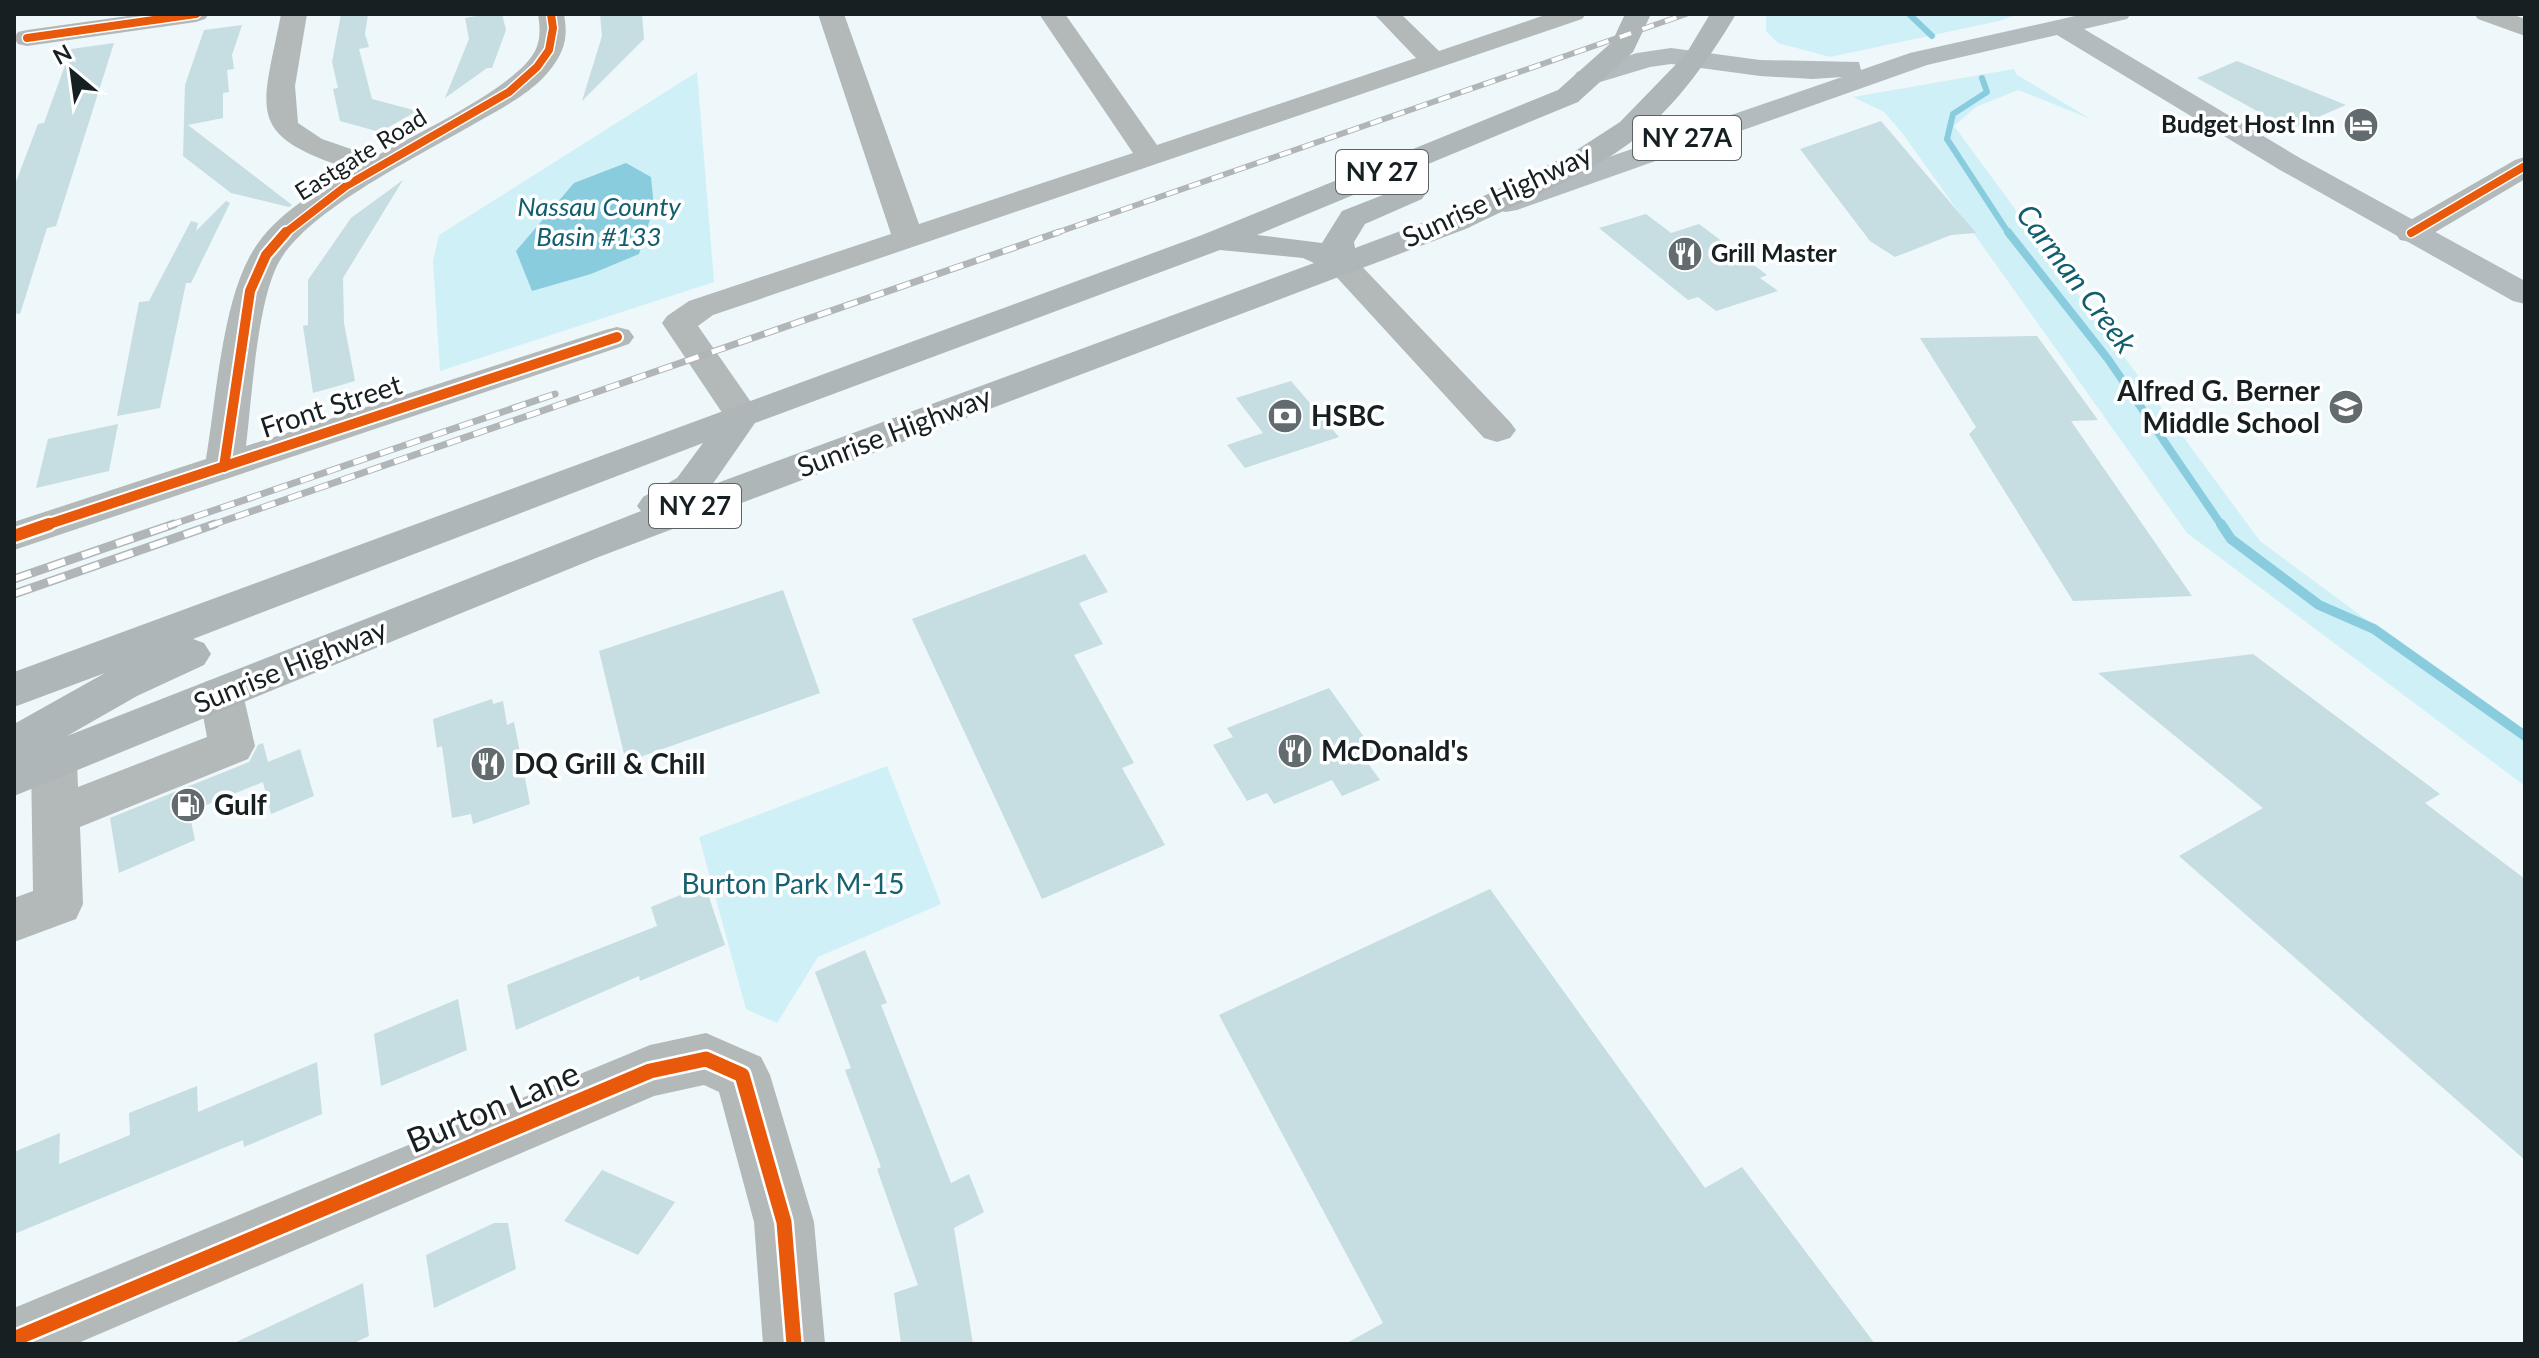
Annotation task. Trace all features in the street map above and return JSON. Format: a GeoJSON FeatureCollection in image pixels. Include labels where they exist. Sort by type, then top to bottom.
{"type":"FeatureCollection","features":[{"type":"Feature","properties":{"kind":"highway","name":"NY 27"},"geometry":{"type":"LineString","coordinates":[[14,690],[742,415],[1213,242],[1577,87],[1624,46],[1638,14]]}},
{"type":"Feature","properties":{"kind":"highway","name":"Sunrise Highway"},"geometry":{"type":"LineString","coordinates":[[27,762],[221,694],[582,548],[1457,221],[1579,161],[1630,128],[1697,58],[1721,18]]}},
{"type":"Feature","properties":{"kind":"highway"},"geometry":{"type":"LineString","coordinates":[[1463,170],[1519,146],[1577,87]]}},
{"type":"Feature","properties":{"kind":"highway"},"geometry":{"type":"LineString","coordinates":[[1342,264],[1338,242],[1353,218],[1436,182]]}},
{"type":"Feature","properties":{"kind":"highway"},"geometry":{"type":"LineString","coordinates":[[1213,242],[1267,243],[1309,249],[1342,264]]}},
{"type":"Feature","properties":{"kind":"highway"},"geometry":{"type":"LineString","coordinates":[[27,762],[74,709],[151,668],[1036,334],[1100,303],[1173,257]]}},
{"type":"Feature","properties":{"kind":"highway"},"geometry":{"type":"LineString","coordinates":[[582,548],[691,487],[742,415]]}},
{"type":"Feature","properties":{"kind":"main road"},"geometry":{"type":"LineString","coordinates":[[2060,26],[2118,14]]}},
{"type":"Feature","properties":{"kind":"main road"},"geometry":{"type":"LineString","coordinates":[[1721,18],[1760,58],[1813,71]]}},
{"type":"Feature","properties":{"kind":"main road","name":"NY 27A"},"geometry":{"type":"LineString","coordinates":[[1457,221],[1919,59],[2060,26]]}},
{"type":"Feature","properties":{"kind":"main road"},"geometry":{"type":"LineString","coordinates":[[2060,26],[2411,233],[2525,294]]}},
{"type":"Feature","properties":{"kind":"main road","name":"NY 27A"},"geometry":{"type":"LineString","coordinates":[[1577,87],[1646,59],[1697,58],[1760,68],[1813,71],[1919,59]]}},
{"type":"Feature","properties":{"kind":"street"},"geometry":{"type":"LineString","coordinates":[[14,67],[32,26],[196,14]]}},
{"type":"Feature","properties":{"kind":"street"},"geometry":{"type":"LineString","coordinates":[[294,14],[280,104],[283,122],[290,132],[307,142],[377,168]]}},
{"type":"Feature","properties":{"kind":"street","name":"Eastgate Road"},"geometry":{"type":"LineString","coordinates":[[224,467],[250,291],[266,255],[311,209],[509,92],[536,69],[552,47],[555,34],[551,14]]}},
{"type":"Feature","properties":{"kind":"street"},"geometry":{"type":"LineString","coordinates":[[831,14],[908,238]]}},
{"type":"Feature","properties":{"kind":"street"},"geometry":{"type":"LineString","coordinates":[[1052,14],[1150,156]]}},
{"type":"Feature","properties":{"kind":"street"},"geometry":{"type":"LineString","coordinates":[[1387,14],[1434,61]]}},
{"type":"Feature","properties":{"kind":"street"},"geometry":{"type":"LineString","coordinates":[[742,415],[679,323],[701,308],[1573,14]]}},
{"type":"Feature","properties":{"kind":"street"},"geometry":{"type":"LineString","coordinates":[[2487,14],[2525,28]]}},
{"type":"Feature","properties":{"kind":"street"},"geometry":{"type":"LineString","coordinates":[[2411,233],[2525,166]]}},
{"type":"Feature","properties":{"kind":"street"},"geometry":{"type":"LineString","coordinates":[[1342,264],[1497,430]]}},
{"type":"Feature","properties":{"kind":"street","name":"Front Street"},"geometry":{"type":"LineString","coordinates":[[14,536],[617,337]]}},
{"type":"Feature","properties":{"kind":"street"},"geometry":{"type":"LineString","coordinates":[[55,816],[232,746],[221,694]]}},
{"type":"Feature","properties":{"kind":"street"},"geometry":{"type":"LineString","coordinates":[[14,920],[58,904],[55,816],[27,762]]}},
{"type":"Feature","properties":{"kind":"street","name":"Burton Lane"},"geometry":{"type":"LineString","coordinates":[[14,1339],[650,1071],[706,1059],[742,1075],[784,1222],[794,1344]]}},
{"type":"Feature","properties":{"kind":"green space"},"geometry":{"type":"Polygon","coordinates":[[[1766,14],[2019,14],[1830,57],[1778,43],[1766,31],[1766,14]]]}},
{"type":"Feature","properties":{"kind":"green space"},"geometry":{"type":"Polygon","coordinates":[[[2014,69],[2017,75],[2091,119],[2018,90],[1976,107],[1954,126],[2260,541],[2525,737],[2525,786],[2187,533],[1903,134],[1884,112],[1853,97],[2014,69]]]}},
{"type":"Feature","properties":{"kind":"green space","name":"Nassau County Basin #133"},"geometry":{"type":"Polygon","coordinates":[[[697,72],[714,282],[440,371],[433,261],[439,235],[697,72]]]}},
{"type":"Feature","properties":{"kind":"green space","name":"Burton Park M-15"},"geometry":{"type":"Polygon","coordinates":[[[887,766],[941,904],[818,957],[777,1023],[746,1009],[699,837],[887,766]]]}},
{"type":"Feature","properties":{"kind":"water","name":"Nassau County Basin #133"},"geometry":{"type":"Polygon","coordinates":[[[626,163],[651,177],[654,207],[639,254],[591,274],[532,291],[516,251],[574,183],[626,163]]]}},
{"type":"Feature","properties":{"kind":"building"},"geometry":{"type":"Polygon","coordinates":[[[341,14],[368,14],[365,34],[369,47],[359,49],[372,99],[417,111],[380,132],[340,121],[333,89],[338,88],[332,62],[341,14]]]}},
{"type":"Feature","properties":{"kind":"building"},"geometry":{"type":"Polygon","coordinates":[[[502,14],[506,30],[492,68],[487,68],[445,98],[469,39],[465,18],[502,14]]]}},
{"type":"Feature","properties":{"kind":"building"},"geometry":{"type":"Polygon","coordinates":[[[600,14],[642,14],[644,39],[582,101],[602,36],[600,14]]]}},
{"type":"Feature","properties":{"kind":"building"},"geometry":{"type":"Polygon","coordinates":[[[242,25],[232,55],[234,69],[227,70],[229,92],[223,93],[223,118],[188,125],[292,205],[289,207],[231,193],[183,156],[185,85],[204,30],[242,25]]]}},
{"type":"Feature","properties":{"kind":"building"},"geometry":{"type":"Polygon","coordinates":[[[114,43],[56,226],[47,228],[20,314],[14,313],[14,187],[38,124],[44,123],[71,49],[114,43]]]}},
{"type":"Feature","properties":{"kind":"building"},"geometry":{"type":"Polygon","coordinates":[[[2237,61],[2346,105],[2290,129],[2197,78],[2237,61]]]}},
{"type":"Feature","properties":{"kind":"building"},"geometry":{"type":"Polygon","coordinates":[[[1881,121],[1976,233],[1951,235],[1895,257],[1870,241],[1800,149],[1881,121]]]}},
{"type":"Feature","properties":{"kind":"building"},"geometry":{"type":"Polygon","coordinates":[[[403,180],[343,278],[344,323],[355,381],[313,393],[303,326],[308,325],[308,280],[351,218],[403,180]]]}},
{"type":"Feature","properties":{"kind":"building"},"geometry":{"type":"Polygon","coordinates":[[[226,201],[230,203],[191,283],[186,283],[160,408],[117,416],[139,302],[149,301],[191,221],[198,223],[196,231],[226,201]]]}},
{"type":"Feature","properties":{"kind":"building","name":"Grill Master"},"geometry":{"type":"Polygon","coordinates":[[[1646,214],[1671,233],[1699,224],[1767,275],[1760,278],[1778,291],[1716,311],[1698,297],[1688,300],[1599,228],[1646,214]]]}},
{"type":"Feature","properties":{"kind":"building"},"geometry":{"type":"Polygon","coordinates":[[[2037,336],[2098,420],[2071,421],[2192,596],[2073,601],[1969,434],[1976,427],[1920,338],[2037,336]]]}},
{"type":"Feature","properties":{"kind":"building","name":"HSBC"},"geometry":{"type":"Polygon","coordinates":[[[1291,381],[1339,437],[1245,468],[1227,445],[1263,433],[1236,398],[1291,381]]]}},
{"type":"Feature","properties":{"kind":"building"},"geometry":{"type":"Polygon","coordinates":[[[118,424],[109,471],[36,488],[48,439],[118,424]]]}},
{"type":"Feature","properties":{"kind":"building"},"geometry":{"type":"Polygon","coordinates":[[[1085,554],[1108,592],[1079,603],[1103,644],[1074,655],[1134,763],[1122,768],[1165,845],[1042,899],[912,619],[1085,554]]]}},
{"type":"Feature","properties":{"kind":"building"},"geometry":{"type":"Polygon","coordinates":[[[783,590],[820,693],[626,762],[599,651],[783,590]]]}},
{"type":"Feature","properties":{"kind":"building"},"geometry":{"type":"Polygon","coordinates":[[[2253,654],[2440,794],[2425,803],[2525,879],[2525,1160],[2179,856],[2263,808],[2098,673],[2253,654]]]}},
{"type":"Feature","properties":{"kind":"building","name":"McDonald's"},"geometry":{"type":"Polygon","coordinates":[[[1329,688],[1379,758],[1367,762],[1380,780],[1342,796],[1332,780],[1274,804],[1267,793],[1247,801],[1213,745],[1233,737],[1227,728],[1329,688]]]}},
{"type":"Feature","properties":{"kind":"building","name":"DQ Grill & Chill"},"geometry":{"type":"Polygon","coordinates":[[[492,699],[493,704],[503,701],[507,725],[514,722],[530,804],[473,824],[471,814],[452,818],[442,746],[437,748],[433,719],[492,699]]]}},
{"type":"Feature","properties":{"kind":"building"},"geometry":{"type":"Polygon","coordinates":[[[263,743],[268,762],[300,749],[314,796],[271,814],[263,782],[189,812],[195,840],[119,873],[110,818],[249,762],[258,745],[263,743]]]}},
{"type":"Feature","properties":{"kind":"building"},"geometry":{"type":"Polygon","coordinates":[[[705,885],[725,945],[640,981],[639,976],[516,1030],[507,985],[657,926],[651,907],[705,885]]]}},
{"type":"Feature","properties":{"kind":"building"},"geometry":{"type":"Polygon","coordinates":[[[1490,889],[1705,1188],[1742,1167],[1875,1344],[1345,1344],[1383,1323],[1219,1015],[1490,889]]]}},
{"type":"Feature","properties":{"kind":"building"},"geometry":{"type":"Polygon","coordinates":[[[865,950],[887,1003],[881,1005],[951,1183],[969,1174],[984,1212],[954,1228],[973,1344],[901,1344],[894,1293],[918,1285],[877,1169],[881,1167],[845,1070],[851,1068],[815,972],[865,950]]]}},
{"type":"Feature","properties":{"kind":"building"},"geometry":{"type":"Polygon","coordinates":[[[458,999],[467,1050],[381,1086],[374,1034],[458,999]]]}},
{"type":"Feature","properties":{"kind":"building"},"geometry":{"type":"Polygon","coordinates":[[[317,1062],[322,1114],[244,1147],[243,1140],[14,1234],[14,1152],[60,1133],[59,1164],[130,1135],[129,1113],[197,1086],[198,1112],[317,1062]]]}},
{"type":"Feature","properties":{"kind":"building"},"geometry":{"type":"Polygon","coordinates":[[[602,1170],[675,1202],[638,1255],[564,1221],[602,1170]]]}},
{"type":"Feature","properties":{"kind":"building"},"geometry":{"type":"Polygon","coordinates":[[[494,1223],[508,1223],[516,1269],[434,1308],[426,1255],[494,1223]]]}},
{"type":"Feature","properties":{"kind":"building"},"geometry":{"type":"Polygon","coordinates":[[[363,1283],[369,1336],[352,1344],[232,1344],[363,1283]]]}},
{"type":"Feature","properties":{"kind":"waterway","name":"Carman Creek"},"geometry":{"type":"LineString","coordinates":[[1909,14],[1932,36]]}},
{"type":"Feature","properties":{"kind":"waterway","name":"Carman Creek"},"geometry":{"type":"LineString","coordinates":[[1982,78],[1987,92],[1953,114],[1947,139],[2009,234]]}},
{"type":"Feature","properties":{"kind":"waterway","name":"Carman Creek"},"geometry":{"type":"LineString","coordinates":[[2008,232],[2108,359],[2222,526]]}},
{"type":"Feature","properties":{"kind":"waterway","name":"Carman Creek"},"geometry":{"type":"LineString","coordinates":[[2221,524],[2231,539],[2319,605],[2374,629],[2525,736]]}},
{"type":"Feature","properties":{"kind":"railway"},"geometry":{"type":"LineString","coordinates":[[1053,234],[1686,14]]}},
{"type":"Feature","properties":{"kind":"railway"},"geometry":{"type":"LineString","coordinates":[[209,526],[1059,232]]}},
{"type":"Feature","properties":{"kind":"railway"},"geometry":{"type":"LineString","coordinates":[[168,526],[555,394]]}},
{"type":"Feature","properties":{"kind":"railway"},"geometry":{"type":"LineString","coordinates":[[14,579],[174,524]]}},
{"type":"Feature","properties":{"kind":"railway"},"geometry":{"type":"LineString","coordinates":[[14,594],[215,524]]}},
{"type":"Feature","properties":{"kind":"cycle path"},"geometry":{"type":"LineString","coordinates":[[27,38],[196,14]]}},
{"type":"Feature","properties":{"kind":"cycle path"},"geometry":{"type":"LineString","coordinates":[[224,467],[250,291],[266,255],[290,227],[346,186],[519,84],[549,50],[553,28],[551,14]]}},
{"type":"Feature","properties":{"kind":"cycle path"},"geometry":{"type":"LineString","coordinates":[[2411,233],[2525,166]]}},
{"type":"Feature","properties":{"kind":"cycle path"},"geometry":{"type":"LineString","coordinates":[[14,536],[617,337]]}},
{"type":"Feature","properties":{"kind":"cycle path"},"geometry":{"type":"LineString","coordinates":[[14,1339],[650,1071],[706,1059],[742,1075],[784,1222],[794,1344]]}},
{"type":"Feature","properties":{"kind":"place","name":"Budget Host Inn"},"geometry":{"type":"Point","coordinates":[2361,125]}},
{"type":"Feature","properties":{"kind":"place","name":"Grill Master"},"geometry":{"type":"Point","coordinates":[1685,254]}},
{"type":"Feature","properties":{"kind":"place","name":"Alfred G. Berner Middle School"},"geometry":{"type":"Point","coordinates":[2346,407]}},
{"type":"Feature","properties":{"kind":"place","name":"HSBC"},"geometry":{"type":"Point","coordinates":[1285,416]}},
{"type":"Feature","properties":{"kind":"place","name":"McDonald's"},"geometry":{"type":"Point","coordinates":[1295,751]}},
{"type":"Feature","properties":{"kind":"place","name":"DQ Grill & Chill"},"geometry":{"type":"Point","coordinates":[488,764]}},
{"type":"Feature","properties":{"kind":"place","name":"Gulf"},"geometry":{"type":"Point","coordinates":[188,805]}}]}
